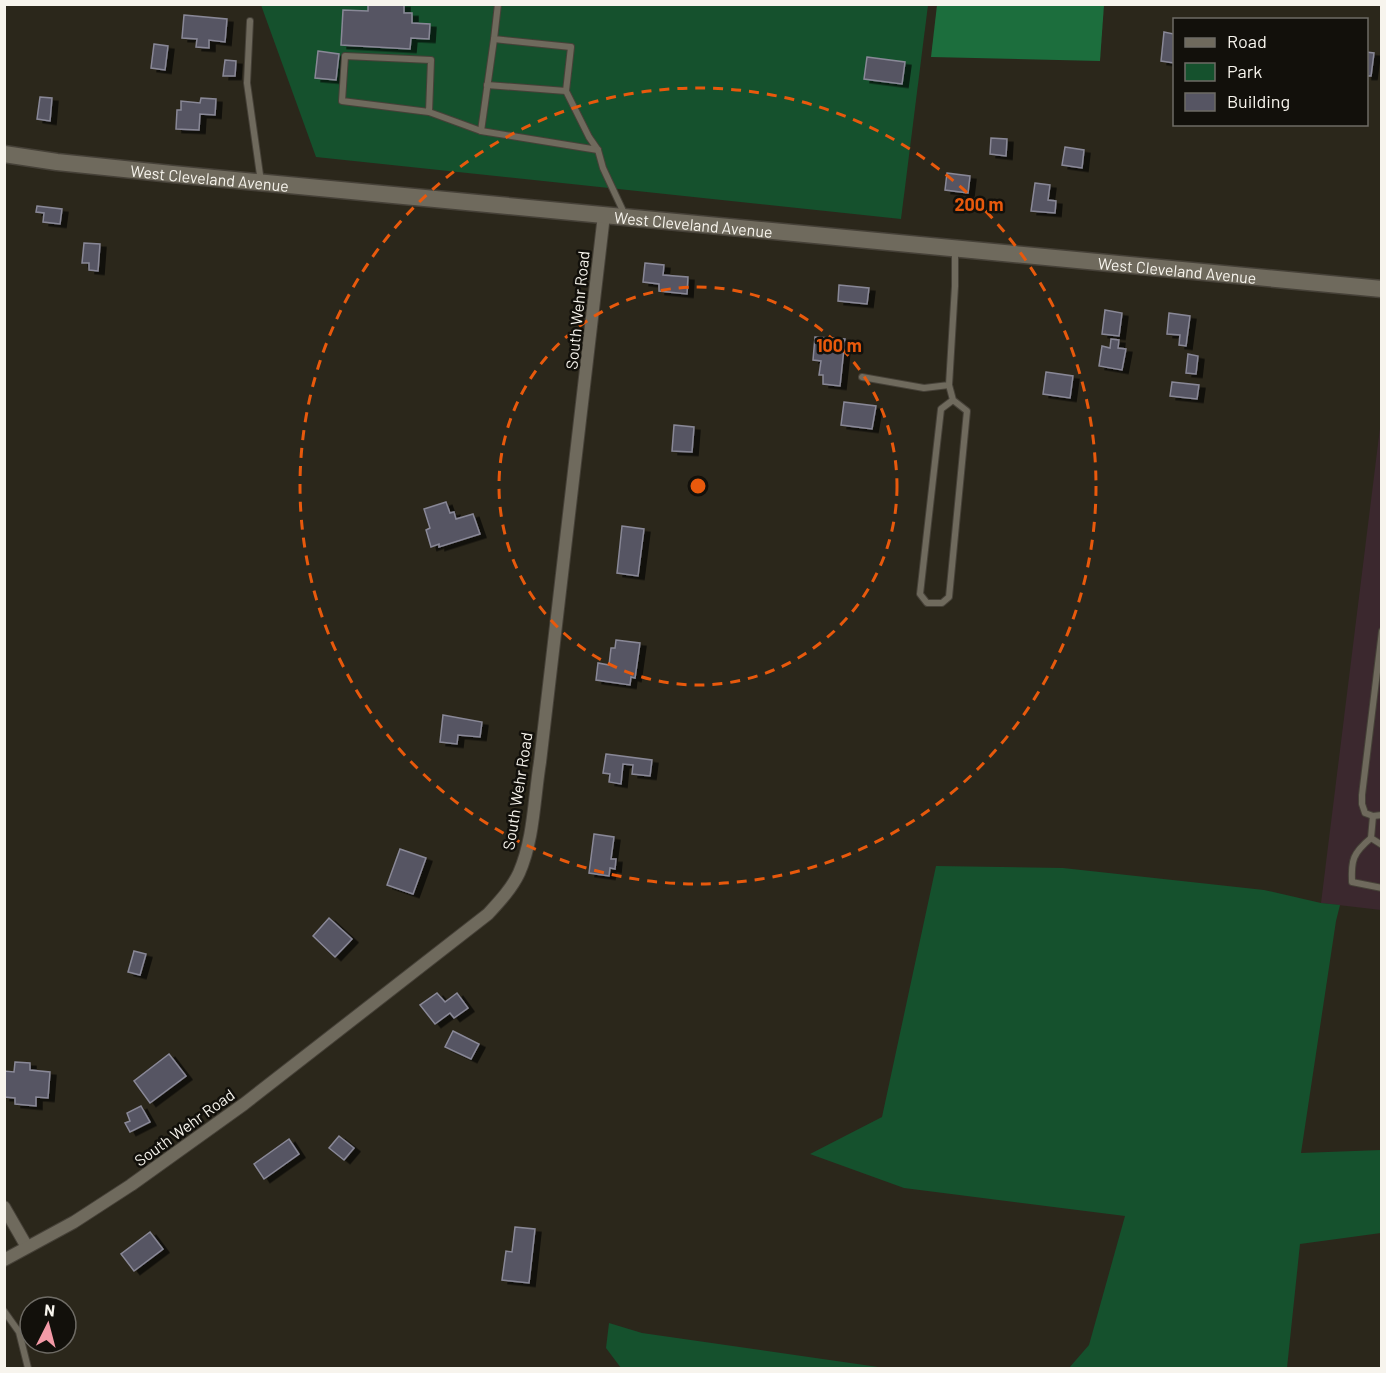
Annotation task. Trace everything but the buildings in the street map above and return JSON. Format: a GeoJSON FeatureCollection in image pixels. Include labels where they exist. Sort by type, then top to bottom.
{"type":"FeatureCollection","features":[{"type":"Feature","properties":{"kind":"main road","name":"West Cleveland Avenue"},"geometry":{"type":"LineString","coordinates":[[4,154],[261,183],[1382,289]]}},
{"type":"Feature","properties":{"kind":"street","name":"South Wehr Road"},"geometry":{"type":"LineString","coordinates":[[4,1260],[74,1222],[117,1195],[244,1104],[488,914],[506,894],[518,874],[524,861],[540,762],[604,215]]}},
{"type":"Feature","properties":{"kind":"street"},"geometry":{"type":"LineString","coordinates":[[4,1207],[27,1247]]}},
{"type":"Feature","properties":{"kind":"lane"},"geometry":{"type":"LineString","coordinates":[[481,130],[498,4]]}},
{"type":"Feature","properties":{"kind":"lane"},"geometry":{"type":"LineString","coordinates":[[250,21],[247,83],[261,183]]}},
{"type":"Feature","properties":{"kind":"lane"},"geometry":{"type":"LineString","coordinates":[[494,39],[571,47],[566,91],[598,150],[603,168],[626,217]]}},
{"type":"Feature","properties":{"kind":"lane"},"geometry":{"type":"LineString","coordinates":[[429,112],[431,60],[345,56],[342,101],[429,112],[481,130],[598,150]]}},
{"type":"Feature","properties":{"kind":"lane"},"geometry":{"type":"LineString","coordinates":[[488,85],[566,91]]}},
{"type":"Feature","properties":{"kind":"lane"},"geometry":{"type":"LineString","coordinates":[[953,400],[941,409],[920,594],[927,603],[942,603],[949,597],[967,411],[953,400],[949,385],[955,248]]}},
{"type":"Feature","properties":{"kind":"lane"},"geometry":{"type":"LineString","coordinates":[[862,377],[924,388],[949,385]]}},
{"type":"Feature","properties":{"kind":"lane"},"geometry":{"type":"LineString","coordinates":[[1382,632],[1362,795],[1365,813],[1373,816],[1382,815]]}},
{"type":"Feature","properties":{"kind":"lane"},"geometry":{"type":"LineString","coordinates":[[1373,816],[1371,838],[1358,848],[1352,863],[1352,882],[1382,888]]}},
{"type":"Feature","properties":{"kind":"lane"},"geometry":{"type":"LineString","coordinates":[[1371,838],[1382,845]]}},
{"type":"Feature","properties":{"kind":"lane"},"geometry":{"type":"LineString","coordinates":[[4,1311],[19,1332],[28,1368]]}},
{"type":"Feature","properties":{"kind":"shaded area"},"geometry":{"type":"Polygon","coordinates":[[[1381,420],[1381,910],[1321,903],[1381,420]]]}},
{"type":"Feature","properties":{"kind":"green space"},"geometry":{"type":"Polygon","coordinates":[[[261,5],[928,5],[901,219],[316,157],[261,5]]]}},
{"type":"Feature","properties":{"kind":"green space"},"geometry":{"type":"Polygon","coordinates":[[[937,5],[1104,5],[1100,61],[931,57],[937,5]]]}},
{"type":"Feature","properties":{"kind":"green space"},"geometry":{"type":"Polygon","coordinates":[[[936,866],[1063,868],[1264,890],[1340,905],[1301,1153],[1381,1150],[1381,1233],[1300,1244],[1287,1368],[1069,1368],[1089,1345],[1125,1216],[904,1188],[810,1154],[882,1117],[936,866]]]}},
{"type":"Feature","properties":{"kind":"green space"},"geometry":{"type":"Polygon","coordinates":[[[609,1323],[642,1333],[885,1368],[621,1368],[606,1348],[609,1323]]]}}]}
